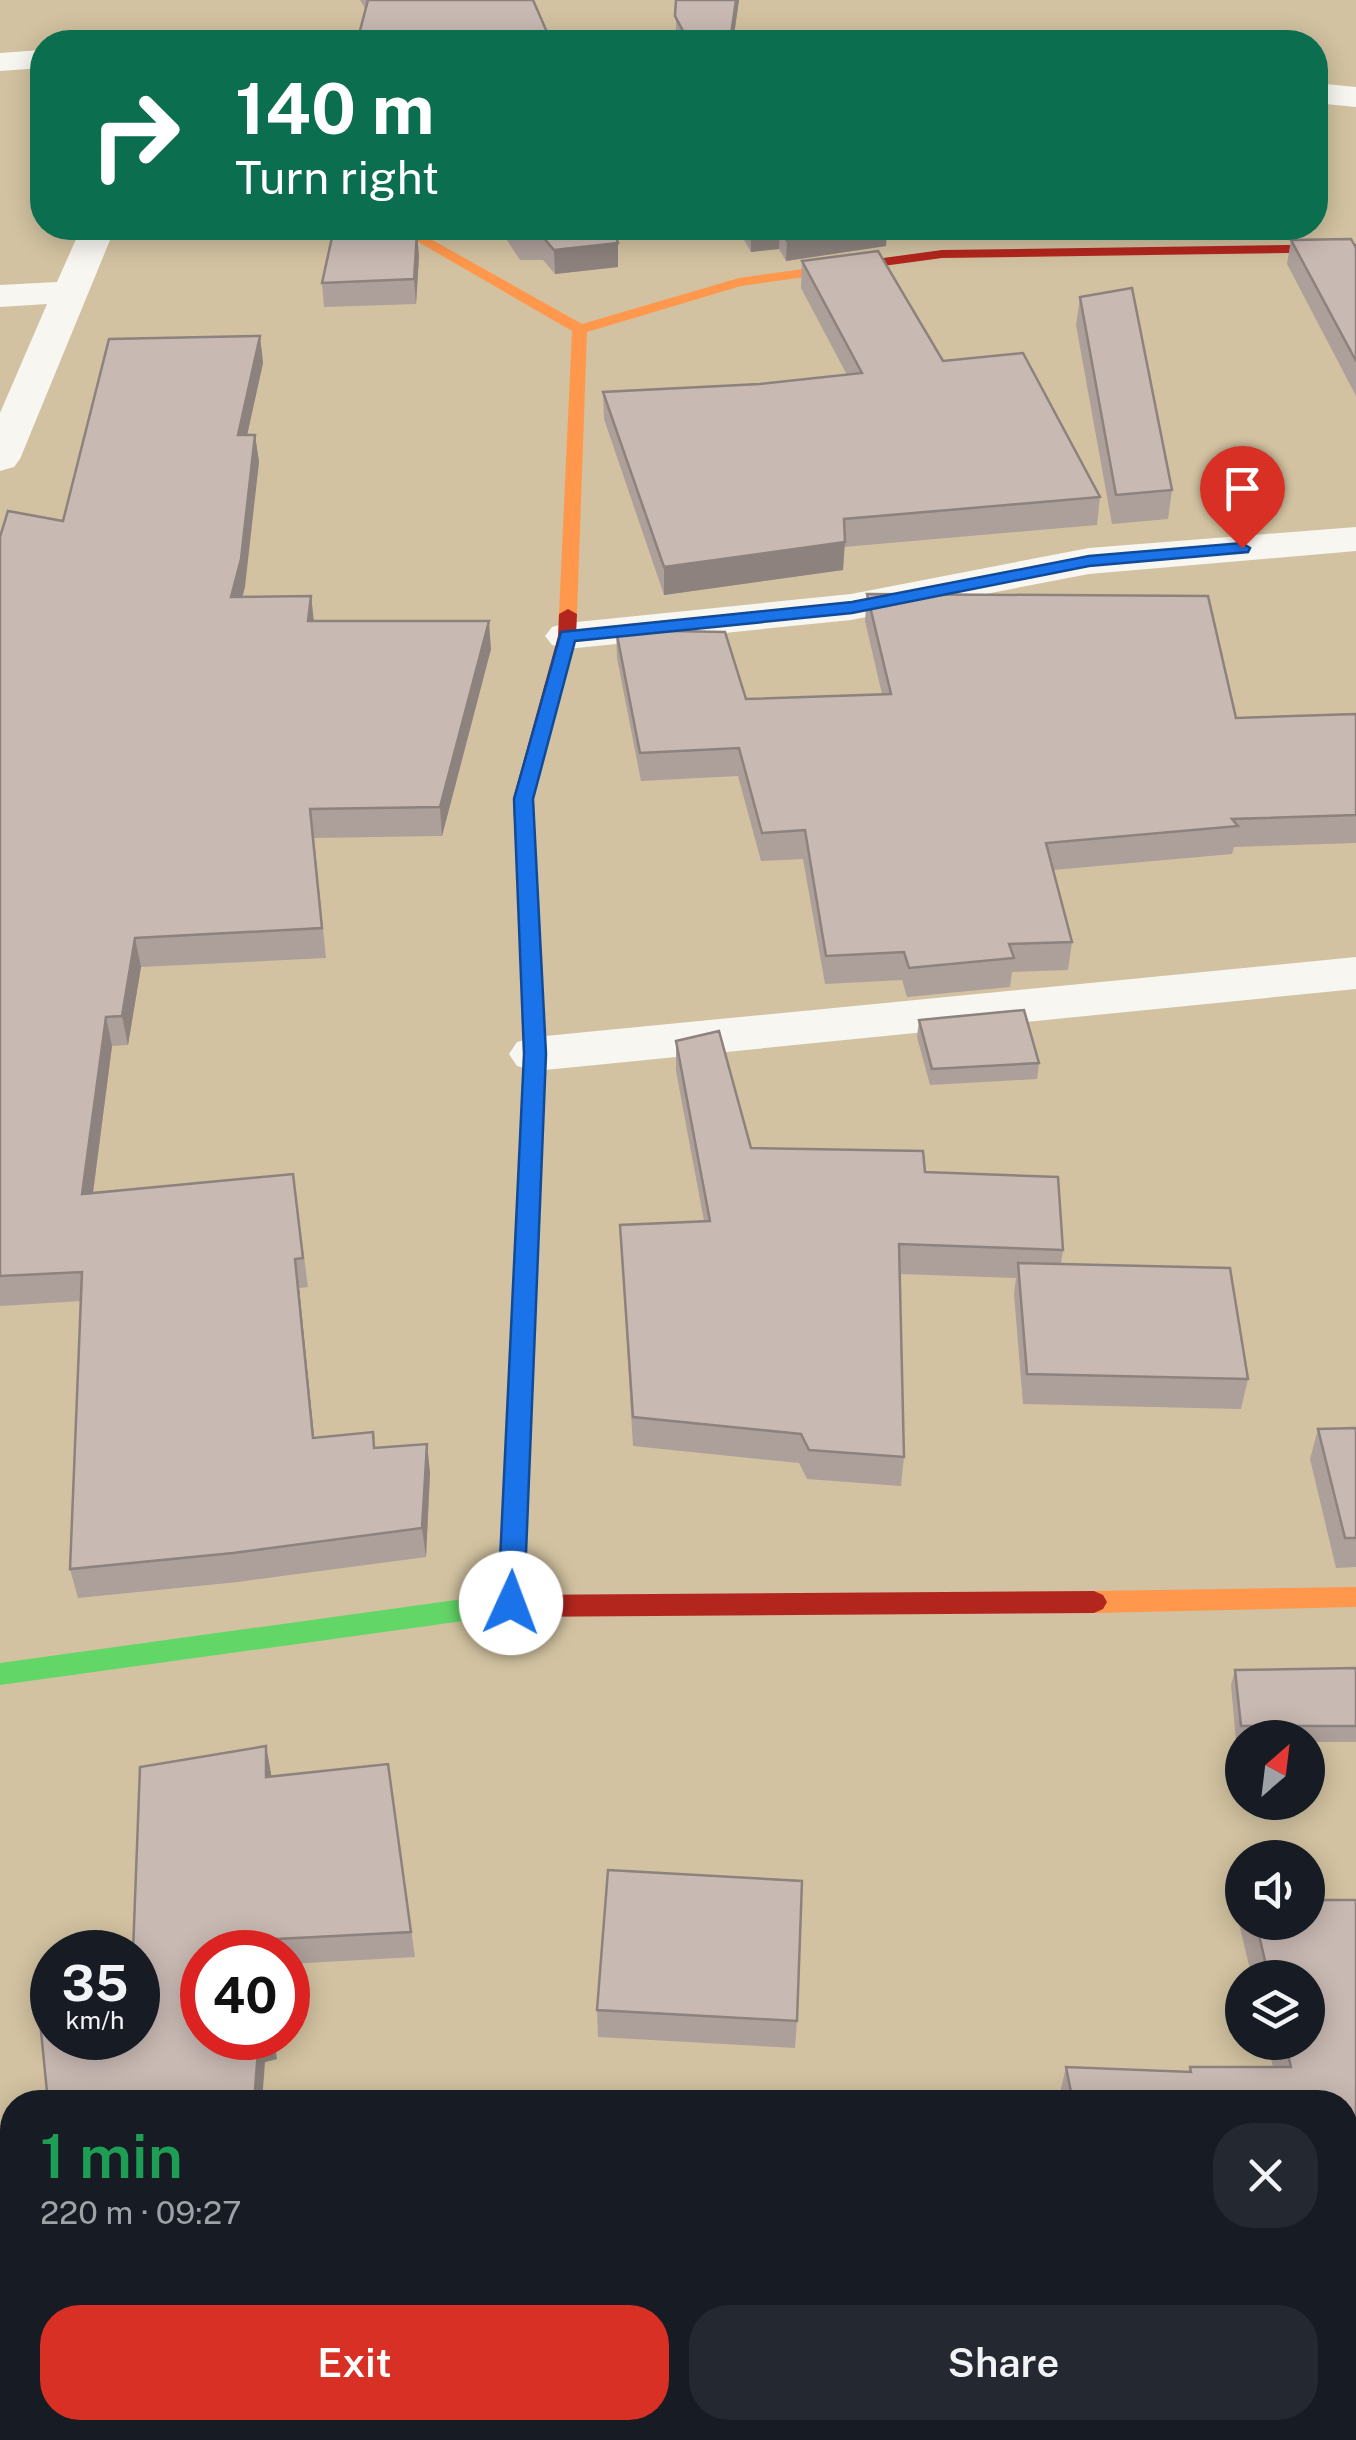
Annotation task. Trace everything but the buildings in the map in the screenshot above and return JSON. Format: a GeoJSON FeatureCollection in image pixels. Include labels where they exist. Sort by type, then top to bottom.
{"type":"FeatureCollection","features":[{"type":"Feature","properties":{"kind":"street"},"geometry":{"type":"LineString","coordinates":[[0,62],[30,60]]}},
{"type":"Feature","properties":{"kind":"street"},"geometry":{"type":"LineString","coordinates":[[1328,94],[1356,97]]}},
{"type":"Feature","properties":{"kind":"street"},"geometry":{"type":"LineString","coordinates":[[0,459],[93,240]]}},
{"type":"Feature","properties":{"kind":"street"},"geometry":{"type":"LineString","coordinates":[[422,240],[580,329],[739,282],[942,254],[1356,248]]}},
{"type":"Feature","properties":{"kind":"street"},"geometry":{"type":"LineString","coordinates":[[0,296],[69,292]]}},
{"type":"Feature","properties":{"kind":"street"},"geometry":{"type":"LineString","coordinates":[[511,1603],[535,1054],[523,799],[568,636],[580,329]]}},
{"type":"Feature","properties":{"kind":"street"},"geometry":{"type":"LineString","coordinates":[[568,636],[852,607],[1089,561],[1356,539]]}},
{"type":"Feature","properties":{"kind":"street"},"geometry":{"type":"LineString","coordinates":[[535,1054],[1356,973]]}},
{"type":"Feature","properties":{"kind":"street"},"geometry":{"type":"LineString","coordinates":[[0,1674],[511,1603],[966,1604],[1356,1597]]}},
{"type":"Feature","properties":{"kind":"traffic: fast"},"geometry":{"type":"LineString","coordinates":[[0,1674],[492,1606]]}},
{"type":"Feature","properties":{"kind":"traffic: slow"},"geometry":{"type":"LineString","coordinates":[[422,240],[580,329],[739,282],[861,265]]}},
{"type":"Feature","properties":{"kind":"traffic: slow"},"geometry":{"type":"LineString","coordinates":[[568,614],[580,329]]}},
{"type":"Feature","properties":{"kind":"traffic: slow"},"geometry":{"type":"LineString","coordinates":[[511,1603],[535,1054],[530,939]]}},
{"type":"Feature","properties":{"kind":"traffic: slow"},"geometry":{"type":"LineString","coordinates":[[1094,1602],[1356,1597]]}},
{"type":"Feature","properties":{"kind":"traffic: jam"},"geometry":{"type":"LineString","coordinates":[[861,265],[942,254],[1356,248]]}},
{"type":"Feature","properties":{"kind":"traffic: jam"},"geometry":{"type":"LineString","coordinates":[[530,939],[523,799],[567,636],[568,614]]}},
{"type":"Feature","properties":{"kind":"traffic: jam"},"geometry":{"type":"LineString","coordinates":[[492,1606],[1094,1602]]}},
{"type":"Feature","properties":{"kind":"route"},"geometry":{"type":"LineString","coordinates":[[511,1603],[535,1054],[523,799],[568,636],[852,607],[1089,561],[1242,548]]}}]}
